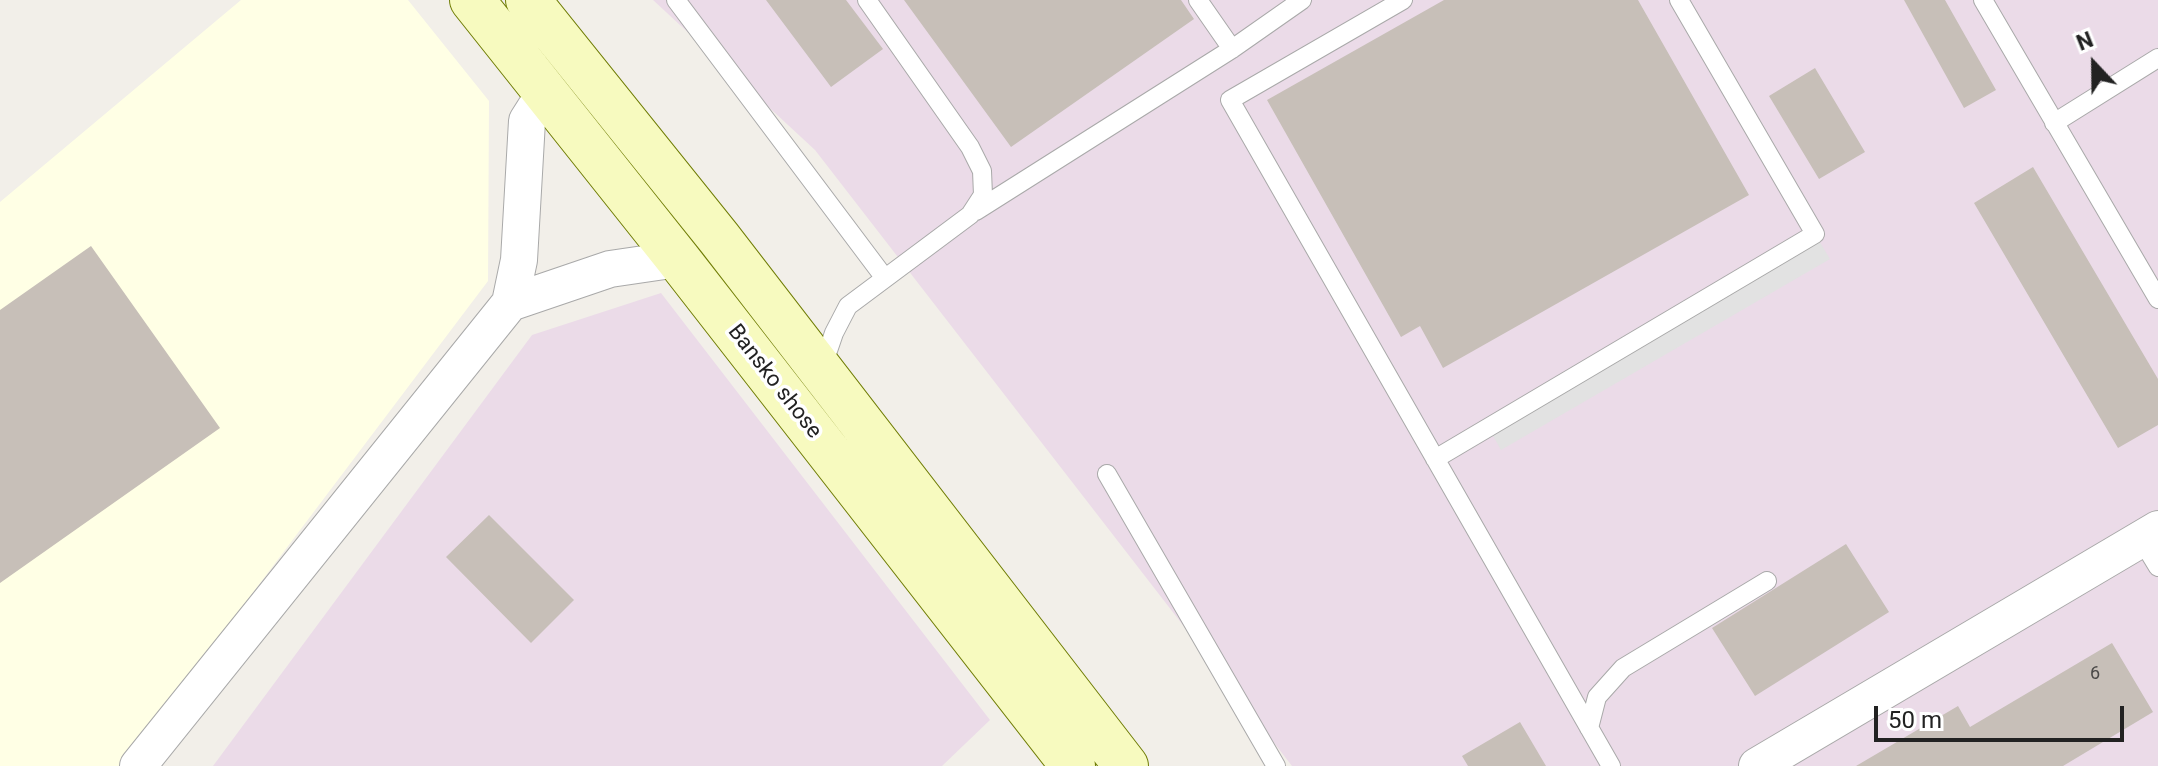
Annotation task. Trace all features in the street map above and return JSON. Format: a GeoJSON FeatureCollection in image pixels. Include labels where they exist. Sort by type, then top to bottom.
{"type":"FeatureCollection","features":[{"type":"Feature","properties":{"kind":"main road","name":"Bansko shose"},"geometry":{"type":"LineString","coordinates":[[472,0],[1073,766]]}},
{"type":"Feature","properties":{"kind":"main road","name":"Bansko shose"},"geometry":{"type":"LineString","coordinates":[[528,0],[719,238],[1126,766]]}},
{"type":"Feature","properties":{"kind":"main road"},"geometry":{"type":"LineString","coordinates":[[546,91],[563,84],[579,92],[719,238]]}},
{"type":"Feature","properties":{"kind":"street"},"geometry":{"type":"LineString","coordinates":[[138,766],[510,303],[519,260],[527,121],[546,91]]}},
{"type":"Feature","properties":{"kind":"street"},"geometry":{"type":"LineString","coordinates":[[510,303],[610,269],[678,259]]}},
{"type":"Feature","properties":{"kind":"street"},"geometry":{"type":"LineString","coordinates":[[1757,766],[2152,545]]}},
{"type":"Feature","properties":{"kind":"lane"},"geometry":{"type":"LineString","coordinates":[[676,0],[884,277]]}},
{"type":"Feature","properties":{"kind":"lane"},"geometry":{"type":"LineString","coordinates":[[867,0],[970,147],[982,171],[983,195],[970,215]]}},
{"type":"Feature","properties":{"kind":"lane"},"geometry":{"type":"LineString","coordinates":[[1198,0],[1232,49]]}},
{"type":"Feature","properties":{"kind":"lane"},"geometry":{"type":"LineString","coordinates":[[821,370],[834,333],[848,306],[884,277],[970,215],[1232,49],[1302,0]]}},
{"type":"Feature","properties":{"kind":"lane"},"geometry":{"type":"LineString","coordinates":[[1403,0],[1230,100],[1611,766]]}},
{"type":"Feature","properties":{"kind":"lane"},"geometry":{"type":"LineString","coordinates":[[1435,459],[1815,234],[1679,0]]}},
{"type":"Feature","properties":{"kind":"lane"},"geometry":{"type":"LineString","coordinates":[[1983,0],[2158,299]]}},
{"type":"Feature","properties":{"kind":"lane"},"geometry":{"type":"LineString","coordinates":[[2054,123],[2158,58]]}},
{"type":"Feature","properties":{"kind":"lane"},"geometry":{"type":"LineString","coordinates":[[1107,474],[1276,766]]}},
{"type":"Feature","properties":{"kind":"lane"},"geometry":{"type":"LineString","coordinates":[[1589,728],[1597,697],[1623,668],[1767,581]]}},
{"type":"Feature","properties":{"kind":"shaded area"},"geometry":{"type":"Polygon","coordinates":[[[241,0],[408,0],[489,101],[488,281],[122,766],[0,766],[0,202],[241,0]]]}},
{"type":"Feature","properties":{"kind":"shaded area"},"geometry":{"type":"Polygon","coordinates":[[[653,0],[2158,0],[2158,766],[1292,766],[815,150],[653,0]]]}},
{"type":"Feature","properties":{"kind":"shaded area"},"geometry":{"type":"Polygon","coordinates":[[[1815,234],[1830,259],[1501,450],[1488,427],[1815,234]]]}},
{"type":"Feature","properties":{"kind":"shaded area"},"geometry":{"type":"Polygon","coordinates":[[[661,293],[990,720],[942,766],[213,766],[532,335],[661,293]]]}},
{"type":"Feature","properties":{"kind":"building"},"geometry":{"type":"Polygon","coordinates":[[[766,0],[846,0],[883,49],[831,87],[766,0]]]}},
{"type":"Feature","properties":{"kind":"building"},"geometry":{"type":"Polygon","coordinates":[[[904,0],[1181,0],[1194,19],[1011,147],[904,0]]]}},
{"type":"Feature","properties":{"kind":"building"},"geometry":{"type":"Polygon","coordinates":[[[1444,0],[1638,0],[1749,195],[1443,368],[1420,326],[1401,337],[1267,100],[1444,0]]]}},
{"type":"Feature","properties":{"kind":"building"},"geometry":{"type":"Polygon","coordinates":[[[1904,0],[1945,0],[1996,90],[1964,108],[1904,0]]]}},
{"type":"Feature","properties":{"kind":"building"},"geometry":{"type":"Polygon","coordinates":[[[1815,68],[1865,152],[1819,179],[1769,96],[1815,68]]]}},
{"type":"Feature","properties":{"kind":"building"},"geometry":{"type":"Polygon","coordinates":[[[2033,167],[2158,379],[2158,425],[2118,448],[1974,203],[2033,167]]]}},
{"type":"Feature","properties":{"kind":"building"},"geometry":{"type":"Polygon","coordinates":[[[91,246],[220,428],[0,583],[0,310],[91,246]]]}},
{"type":"Feature","properties":{"kind":"building"},"geometry":{"type":"Polygon","coordinates":[[[489,515],[574,600],[531,643],[446,557],[489,515]]]}},
{"type":"Feature","properties":{"kind":"building"},"geometry":{"type":"Polygon","coordinates":[[[1846,544],[1889,612],[1755,696],[1712,628],[1846,544]]]}},
{"type":"Feature","properties":{"kind":"building"},"geometry":{"type":"Polygon","coordinates":[[[2112,643],[2153,712],[2063,766],[1856,766],[1958,706],[1970,727],[2112,643]]]}},
{"type":"Feature","properties":{"kind":"building"},"geometry":{"type":"Polygon","coordinates":[[[1520,722],[1546,766],[1468,766],[1462,756],[1520,722]]]}}]}
